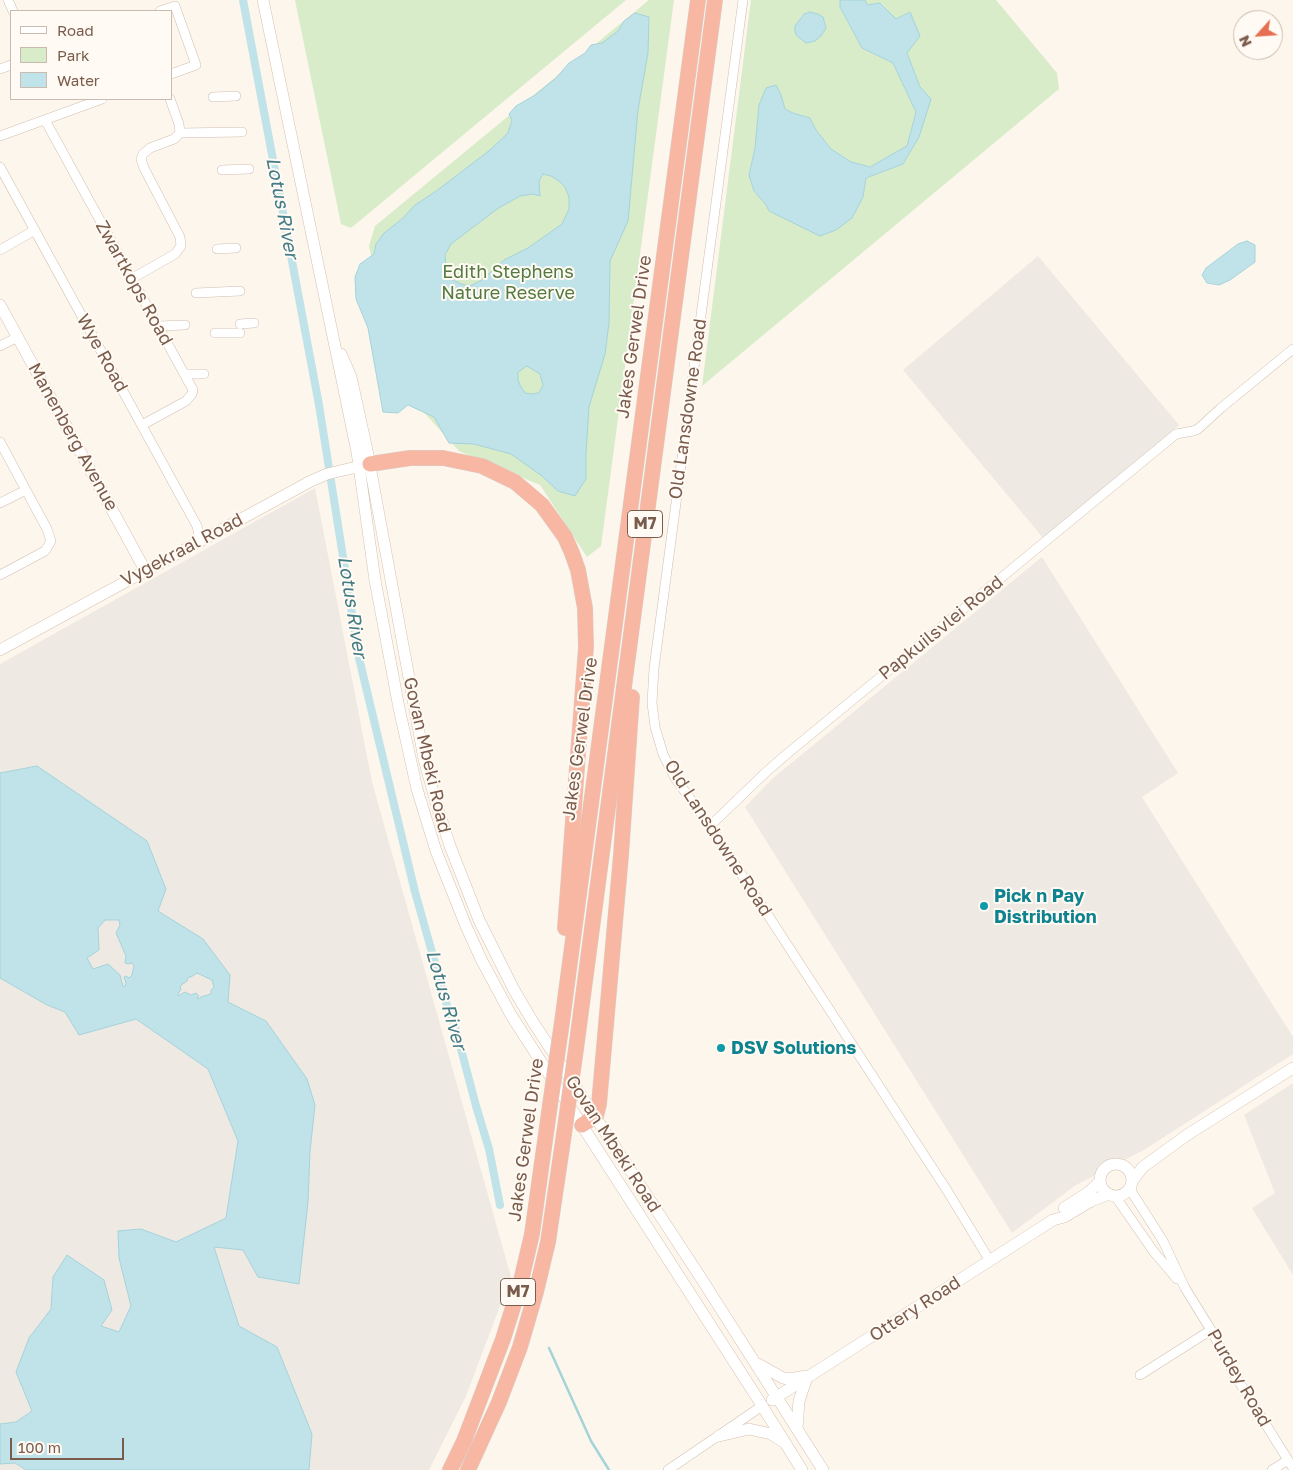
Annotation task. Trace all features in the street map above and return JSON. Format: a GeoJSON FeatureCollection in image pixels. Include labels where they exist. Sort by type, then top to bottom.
{"type":"FeatureCollection","features":[{"type":"Feature","properties":{"kind":"highway","name":"Jakes Gerwel Drive"},"geometry":{"type":"LineString","coordinates":[[450,1470],[464,1441],[503,1339],[520,1285],[532,1234],[698,0]]}},
{"type":"Feature","properties":{"kind":"highway","name":"Jakes Gerwel Drive"},"geometry":{"type":"LineString","coordinates":[[468,1470],[520,1347],[536,1292],[549,1233],[576,1049],[715,0]]}},
{"type":"Feature","properties":{"kind":"highway"},"geometry":{"type":"LineString","coordinates":[[365,466],[410,458],[443,458],[482,466],[515,482],[542,505],[565,537],[575,562],[583,589],[586,608],[586,648],[562,961],[562,1017]]}},
{"type":"Feature","properties":{"kind":"highway"},"geometry":{"type":"LineString","coordinates":[[582,1125],[596,1116],[607,1028],[621,855],[639,568]]}},
{"type":"Feature","properties":{"kind":"main road","name":"Govan Mbeki Road"},"geometry":{"type":"LineString","coordinates":[[263,0],[332,335],[351,377],[365,466],[424,759],[453,855],[479,920],[514,990],[823,1470]]}},
{"type":"Feature","properties":{"kind":"main road","name":"Manenberg Avenue"},"geometry":{"type":"LineString","coordinates":[[0,305],[145,570]]}},
{"type":"Feature","properties":{"kind":"main road","name":"Govan Mbeki Road"},"geometry":{"type":"LineString","coordinates":[[365,466],[375,580],[415,781],[436,851],[466,926],[500,996],[802,1470]]}},
{"type":"Feature","properties":{"kind":"main road","name":"Vygekraal Road"},"geometry":{"type":"LineString","coordinates":[[0,650],[311,481],[331,473],[365,466]]}},
{"type":"Feature","properties":{"kind":"main road"},"geometry":{"type":"LineString","coordinates":[[1187,1135],[1174,1139],[1136,1162],[1111,1165],[1106,1168],[1100,1181],[1104,1190],[1112,1195],[1126,1192],[1143,1167],[1187,1135],[1293,1068]]}},
{"type":"Feature","properties":{"kind":"main road"},"geometry":{"type":"LineString","coordinates":[[1121,1165],[1129,1171],[1131,1184]]}},
{"type":"Feature","properties":{"kind":"main road","name":"Ottery Road"},"geometry":{"type":"LineString","coordinates":[[1053,1220],[1060,1211],[1088,1192],[1100,1181]]}},
{"type":"Feature","properties":{"kind":"main road","name":"Ottery Road"},"geometry":{"type":"LineString","coordinates":[[762,1406],[1053,1220],[1064,1217],[1091,1201],[1112,1195]]}},
{"type":"Feature","properties":{"kind":"main road"},"geometry":{"type":"LineString","coordinates":[[755,1362],[783,1378],[809,1376]]}},
{"type":"Feature","properties":{"kind":"main road"},"geometry":{"type":"LineString","coordinates":[[797,1428],[798,1401],[809,1376]]}},
{"type":"Feature","properties":{"kind":"main road"},"geometry":{"type":"LineString","coordinates":[[719,1436],[741,1430],[757,1430],[771,1434],[787,1446]]}},
{"type":"Feature","properties":{"kind":"street","name":"Old Lansdowne Road"},"geometry":{"type":"LineString","coordinates":[[742,0],[652,686],[654,721],[663,754],[675,778],[710,826],[938,1177],[990,1261]]}},
{"type":"Feature","properties":{"kind":"street"},"geometry":{"type":"LineString","coordinates":[[163,10],[175,6],[196,65],[172,74]]}},
{"type":"Feature","properties":{"kind":"street"},"geometry":{"type":"LineString","coordinates":[[213,97],[236,96]]}},
{"type":"Feature","properties":{"kind":"street"},"geometry":{"type":"LineString","coordinates":[[0,136],[99,100]]}},
{"type":"Feature","properties":{"kind":"street"},"geometry":{"type":"LineString","coordinates":[[170,100],[179,124],[180,133]]}},
{"type":"Feature","properties":{"kind":"street","name":"Zwartkops Road"},"geometry":{"type":"LineString","coordinates":[[45,120],[193,390],[188,399],[142,425]]}},
{"type":"Feature","properties":{"kind":"street"},"geometry":{"type":"LineString","coordinates":[[131,279],[175,254],[181,246],[180,237],[144,168],[141,159],[146,151],[174,138],[180,133],[242,132]]}},
{"type":"Feature","properties":{"kind":"street","name":"Wye Road"},"geometry":{"type":"LineString","coordinates":[[0,167],[197,526],[200,541]]}},
{"type":"Feature","properties":{"kind":"street"},"geometry":{"type":"LineString","coordinates":[[222,170],[249,169]]}},
{"type":"Feature","properties":{"kind":"street"},"geometry":{"type":"LineString","coordinates":[[0,250],[35,230]]}},
{"type":"Feature","properties":{"kind":"street"},"geometry":{"type":"LineString","coordinates":[[217,249],[236,248]]}},
{"type":"Feature","properties":{"kind":"street"},"geometry":{"type":"LineString","coordinates":[[196,293],[240,291]]}},
{"type":"Feature","properties":{"kind":"street"},"geometry":{"type":"LineString","coordinates":[[215,333],[254,323]]}},
{"type":"Feature","properties":{"kind":"street"},"geometry":{"type":"LineString","coordinates":[[158,326],[185,325]]}},
{"type":"Feature","properties":{"kind":"street"},"geometry":{"type":"LineString","coordinates":[[0,346],[18,336]]}},
{"type":"Feature","properties":{"kind":"street","name":"Papkuilsvlei Road"},"geometry":{"type":"LineString","coordinates":[[710,826],[788,753],[1176,434],[1193,431],[1198,428],[1293,349]]}},
{"type":"Feature","properties":{"kind":"street"},"geometry":{"type":"LineString","coordinates":[[185,374],[204,374]]}},
{"type":"Feature","properties":{"kind":"street"},"geometry":{"type":"LineString","coordinates":[[0,442],[51,541],[45,551],[0,575]]}},
{"type":"Feature","properties":{"kind":"street"},"geometry":{"type":"LineString","coordinates":[[0,504],[26,490]]}},
{"type":"Feature","properties":{"kind":"street","name":"Purdey Road"},"geometry":{"type":"LineString","coordinates":[[1131,1184],[1133,1194],[1163,1241],[1185,1288],[1211,1330],[1233,1372],[1290,1464]]}},
{"type":"Feature","properties":{"kind":"street","name":"Purdey Road"},"geometry":{"type":"LineString","coordinates":[[1112,1195],[1154,1252],[1185,1288]]}},
{"type":"Feature","properties":{"kind":"street"},"geometry":{"type":"LineString","coordinates":[[1140,1375],[1211,1330]]}},
{"type":"Feature","properties":{"kind":"street"},"geometry":{"type":"LineString","coordinates":[[668,1470],[762,1406]]}},
{"type":"Feature","properties":{"kind":"street"},"geometry":{"type":"LineString","coordinates":[[1272,1470],[1290,1464]]}},
{"type":"Feature","properties":{"kind":"shaded area"},"geometry":{"type":"Polygon","coordinates":[[[1038,256],[1179,425],[1044,539],[903,370],[1038,256]]]}},
{"type":"Feature","properties":{"kind":"shaded area"},"geometry":{"type":"Polygon","coordinates":[[[315,488],[372,782],[511,1277],[466,1396],[429,1470],[0,1470],[0,664],[315,488]]]}},
{"type":"Feature","properties":{"kind":"shaded area"},"geometry":{"type":"Polygon","coordinates":[[[1042,557],[1178,773],[1142,797],[1293,1037],[1293,1054],[1144,1150],[1076,1185],[1012,1233],[745,807],[772,779],[1042,557]]]}},
{"type":"Feature","properties":{"kind":"shaded area"},"geometry":{"type":"Polygon","coordinates":[[[1293,1083],[1293,1275],[1252,1208],[1275,1193],[1244,1115],[1293,1083]]]}},
{"type":"Feature","properties":{"kind":"green space"},"geometry":{"type":"Polygon","coordinates":[[[295,0],[626,0],[351,228],[341,224],[295,0]]]}},
{"type":"Feature","properties":{"kind":"green space","name":"Edith Stephens Nature Reserve"},"geometry":{"type":"Polygon","coordinates":[[[649,0],[674,0],[601,546],[587,557],[540,485],[459,451],[400,386],[369,246],[375,226],[649,0]]]}},
{"type":"Feature","properties":{"kind":"green space"},"geometry":{"type":"Polygon","coordinates":[[[751,0],[840,0],[840,7],[862,48],[893,63],[916,112],[907,147],[870,167],[851,162],[831,149],[816,130],[810,118],[785,109],[781,95],[755,148],[749,174],[754,191],[770,211],[801,225],[863,197],[866,178],[903,164],[919,137],[920,87],[907,53],[910,12],[896,19],[881,3],[867,5],[865,0],[996,0],[1057,73],[1059,89],[702,386],[751,0]],[[810,12],[800,18],[806,43],[815,41],[824,20],[818,14],[810,12]]]}},
{"type":"Feature","properties":{"kind":"water"},"geometry":{"type":"Polygon","coordinates":[[[840,0],[865,0],[867,5],[880,3],[896,19],[910,12],[920,36],[907,53],[920,87],[931,99],[919,137],[903,164],[866,178],[863,197],[852,218],[836,230],[820,236],[769,211],[754,191],[749,175],[755,148],[759,105],[766,88],[776,85],[785,109],[810,118],[816,130],[831,149],[851,162],[870,167],[907,146],[916,112],[893,63],[862,48],[840,7],[840,0]]]}},
{"type":"Feature","properties":{"kind":"water"},"geometry":{"type":"Polygon","coordinates":[[[810,12],[823,17],[826,28],[815,41],[806,43],[797,36],[795,26],[804,14],[810,12]]]}},
{"type":"Feature","properties":{"kind":"water","name":"Edith Stephens Nature Reserve"},"geometry":{"type":"Polygon","coordinates":[[[635,13],[649,17],[648,53],[638,110],[628,221],[610,261],[609,323],[605,354],[589,407],[586,479],[575,496],[558,491],[542,476],[511,454],[474,444],[449,443],[434,417],[408,405],[398,413],[383,412],[368,328],[356,299],[355,277],[360,264],[374,254],[376,244],[384,233],[402,219],[415,205],[490,150],[508,133],[512,120],[509,114],[516,106],[535,95],[556,78],[569,63],[585,53],[591,45],[602,43],[618,31],[624,21],[635,13]],[[543,174],[539,181],[540,196],[533,194],[520,196],[497,209],[451,244],[445,255],[447,277],[470,286],[482,280],[504,260],[528,248],[562,224],[569,209],[569,197],[565,187],[560,182],[551,176],[543,174]],[[527,366],[518,372],[520,385],[525,393],[539,393],[543,385],[540,374],[527,366]]]}},
{"type":"Feature","properties":{"kind":"water"},"geometry":{"type":"Polygon","coordinates":[[[1247,241],[1255,245],[1255,262],[1230,280],[1219,285],[1207,283],[1202,275],[1206,268],[1238,244],[1247,241]]]}},
{"type":"Feature","properties":{"kind":"water"},"geometry":{"type":"Polygon","coordinates":[[[37,766],[147,841],[166,889],[158,911],[203,939],[230,975],[228,1002],[266,1021],[307,1079],[315,1105],[310,1151],[308,1202],[299,1284],[258,1277],[243,1250],[214,1247],[239,1326],[277,1347],[312,1434],[309,1470],[26,1470],[15,1463],[0,1464],[0,1424],[16,1422],[32,1411],[16,1372],[29,1338],[51,1309],[53,1277],[67,1255],[104,1280],[112,1310],[101,1326],[119,1332],[131,1306],[119,1258],[118,1231],[141,1229],[176,1242],[226,1218],[238,1141],[208,1069],[136,1019],[79,1035],[65,1012],[47,1005],[0,978],[0,773],[37,766]],[[105,920],[98,928],[99,950],[87,958],[93,969],[108,964],[120,975],[125,987],[124,977],[129,978],[132,975],[134,966],[132,963],[125,963],[126,956],[116,933],[120,925],[119,920],[105,920]],[[197,973],[188,977],[187,981],[180,986],[181,989],[178,996],[185,992],[191,995],[196,993],[199,996],[198,999],[211,994],[211,990],[214,987],[212,980],[197,973]]]}},
{"type":"Feature","properties":{"kind":"waterway","name":"Lotus River"},"geometry":{"type":"LineString","coordinates":[[243,0],[319,405],[359,658],[415,892],[489,1149],[500,1205]]}},
{"type":"Feature","properties":{"kind":"waterway"},"geometry":{"type":"LineString","coordinates":[[549,1348],[591,1441],[609,1470]]}},
{"type":"Feature","properties":{"kind":"place","name":"Pick n Pay Distribution"},"geometry":{"type":"Point","coordinates":[984,906]}},
{"type":"Feature","properties":{"kind":"place","name":"DSV Solutions"},"geometry":{"type":"Point","coordinates":[721,1048]}}]}
